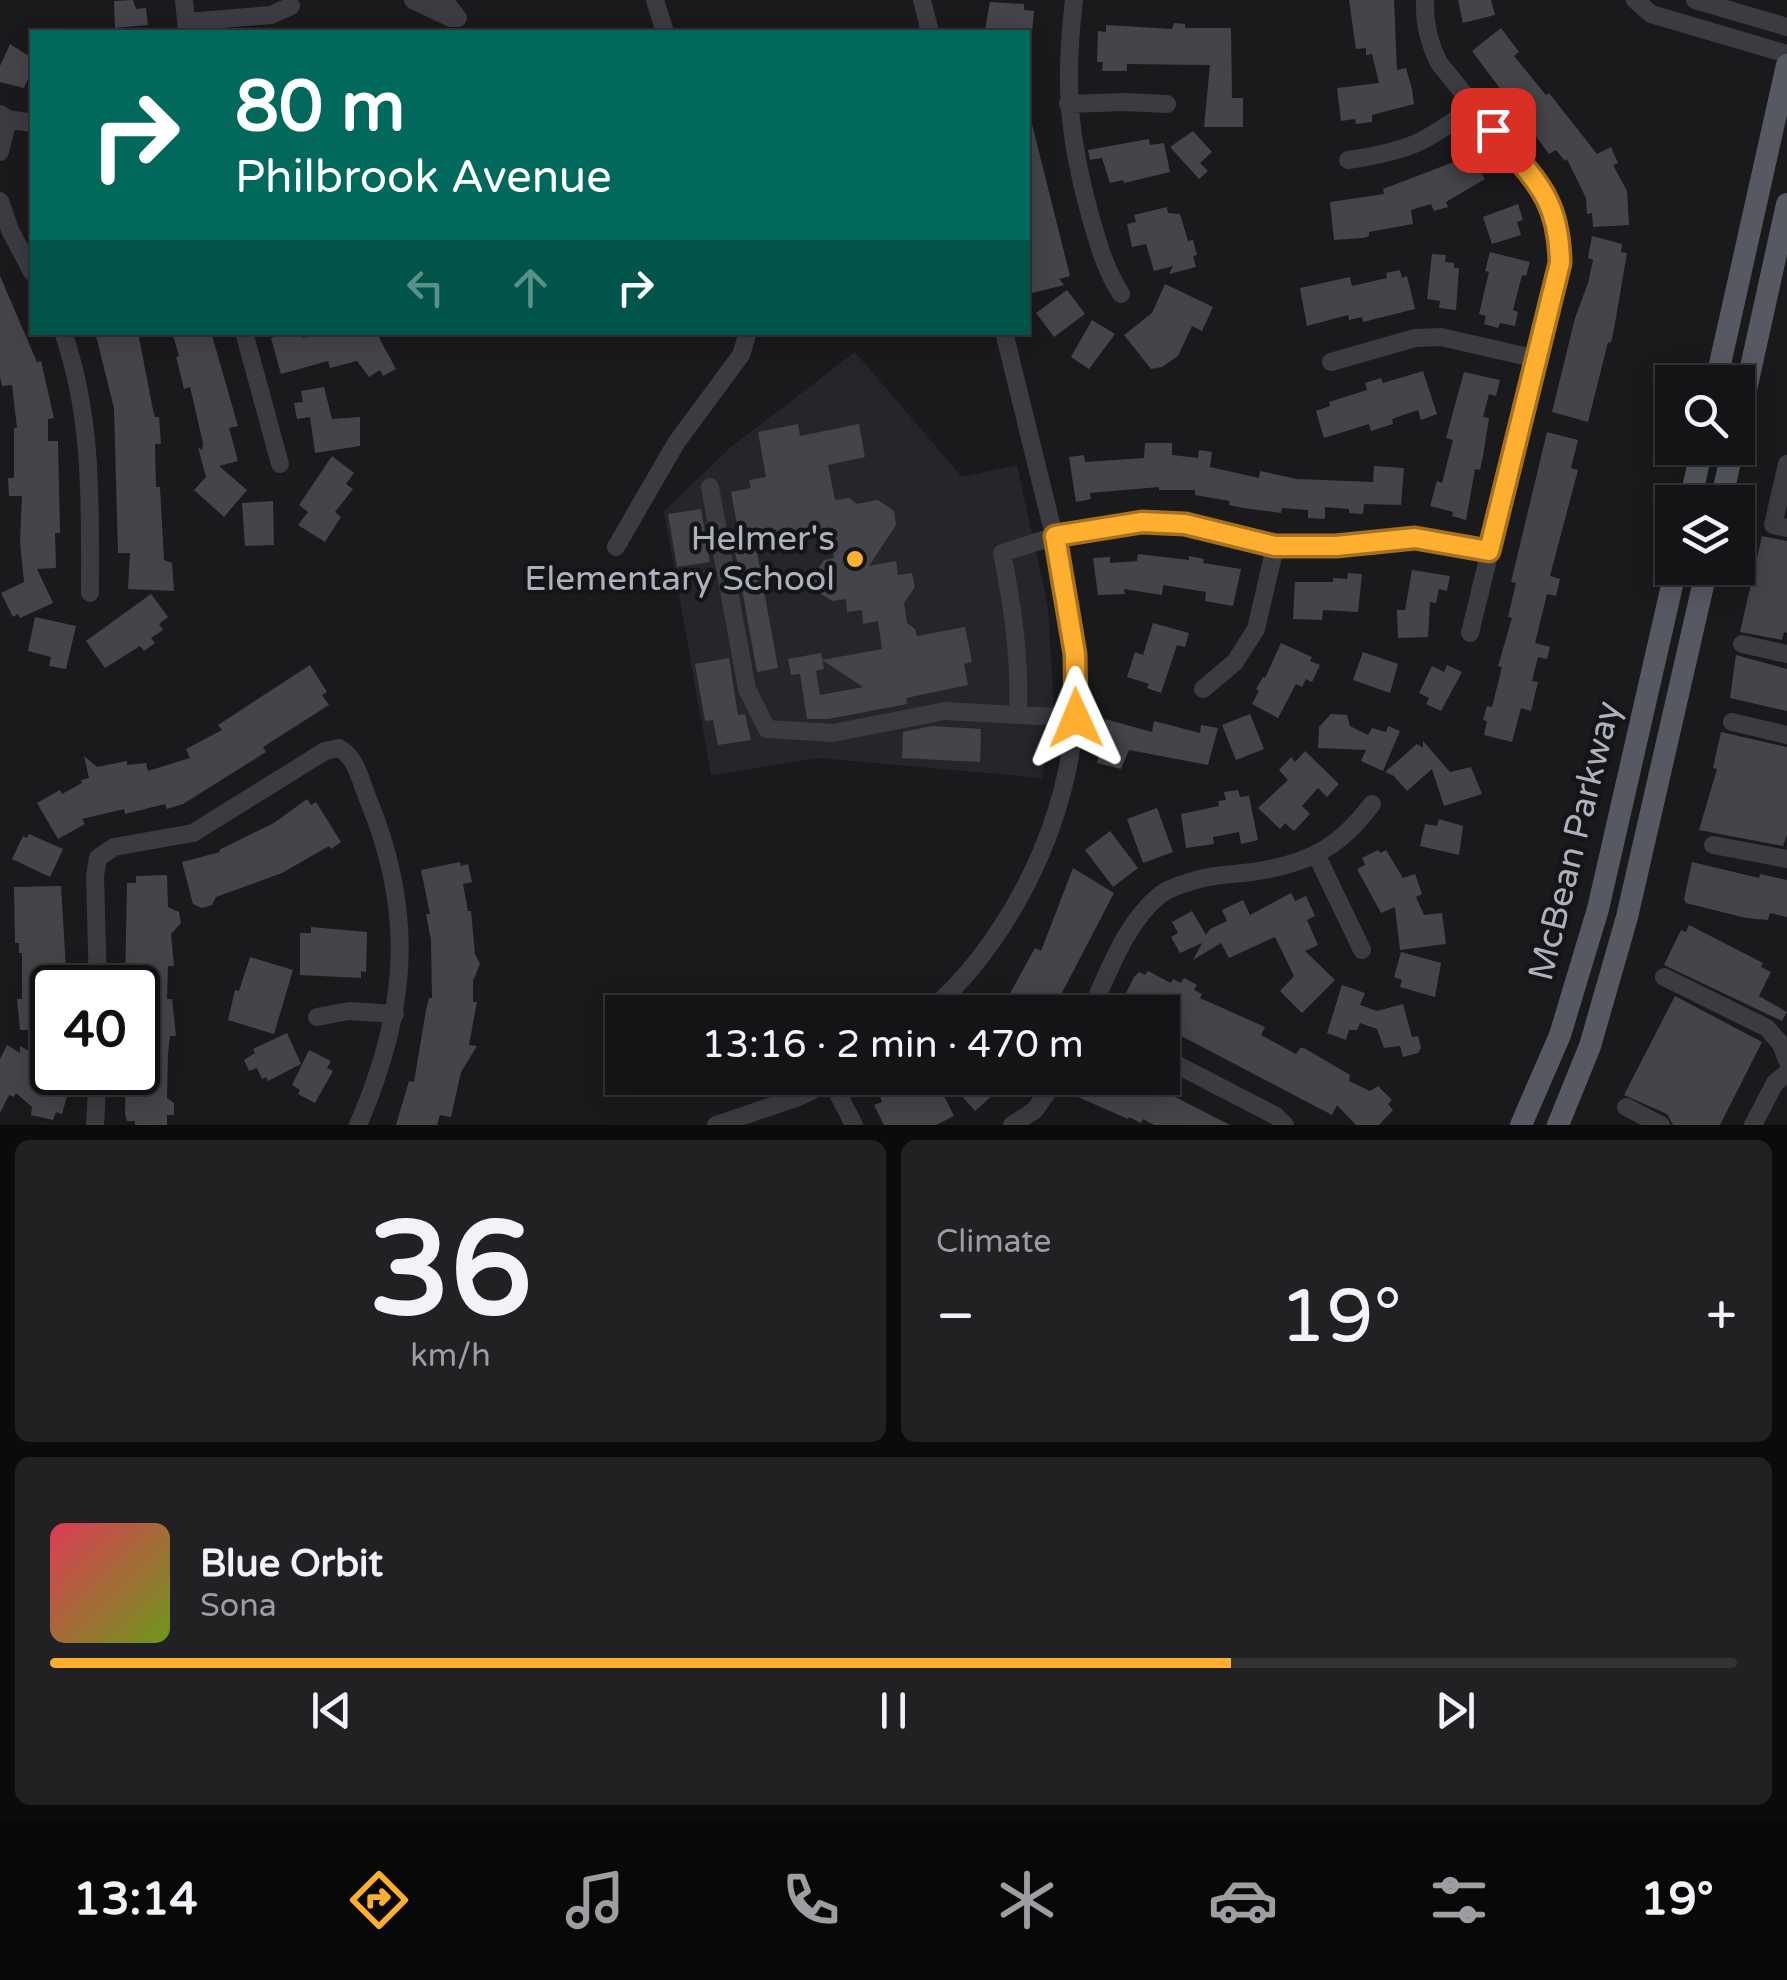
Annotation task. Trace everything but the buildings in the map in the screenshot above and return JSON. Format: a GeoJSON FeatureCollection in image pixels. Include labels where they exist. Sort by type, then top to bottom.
{"type":"FeatureCollection","features":[{"type":"Feature","properties":{"kind":"main road"},"geometry":{"type":"LineString","coordinates":[[1720,365],[1787,65]]}},
{"type":"Feature","properties":{"kind":"main road"},"geometry":{"type":"LineString","coordinates":[[1751,365],[1787,204]]}},
{"type":"Feature","properties":{"kind":"main road","name":"McBean Parkway"},"geometry":{"type":"LineString","coordinates":[[1521,1125],[1560,1035],[1598,909],[1672,585]]}},
{"type":"Feature","properties":{"kind":"main road","name":"McBean Parkway"},"geometry":{"type":"LineString","coordinates":[[1558,1125],[1590,1046],[1627,917],[1703,585]]}},
{"type":"Feature","properties":{"kind":"street"},"geometry":{"type":"LineString","coordinates":[[184,0],[186,27],[271,15],[291,6]]}},
{"type":"Feature","properties":{"kind":"street"},"geometry":{"type":"LineString","coordinates":[[414,0],[458,18],[444,0]]}},
{"type":"Feature","properties":{"kind":"street"},"geometry":{"type":"LineString","coordinates":[[655,0],[663,30]]}},
{"type":"Feature","properties":{"kind":"street"},"geometry":{"type":"LineString","coordinates":[[922,0],[930,30]]}},
{"type":"Feature","properties":{"kind":"street"},"geometry":{"type":"LineString","coordinates":[[1074,0],[1066,64],[1076,162],[1106,272],[1120,294]]}},
{"type":"Feature","properties":{"kind":"street"},"geometry":{"type":"LineString","coordinates":[[1425,0],[1430,44],[1440,63],[1551,201],[1560,233],[1560,263],[1470,632]]}},
{"type":"Feature","properties":{"kind":"street"},"geometry":{"type":"LineString","coordinates":[[1635,0],[1651,14],[1787,54]]}},
{"type":"Feature","properties":{"kind":"street"},"geometry":{"type":"LineString","coordinates":[[1695,0],[1787,27]]}},
{"type":"Feature","properties":{"kind":"street"},"geometry":{"type":"LineString","coordinates":[[1068,104],[1167,104]]}},
{"type":"Feature","properties":{"kind":"street"},"geometry":{"type":"LineString","coordinates":[[1348,160],[1391,154],[1430,139],[1474,106]]}},
{"type":"Feature","properties":{"kind":"street"},"geometry":{"type":"LineString","coordinates":[[0,152],[4,117],[30,123]]}},
{"type":"Feature","properties":{"kind":"street"},"geometry":{"type":"LineString","coordinates":[[0,201],[30,268]]}},
{"type":"Feature","properties":{"kind":"street"},"geometry":{"type":"LineString","coordinates":[[65,335],[84,407],[90,457],[90,593]]}},
{"type":"Feature","properties":{"kind":"street"},"geometry":{"type":"LineString","coordinates":[[245,335],[280,464]]}},
{"type":"Feature","properties":{"kind":"street"},"geometry":{"type":"LineString","coordinates":[[616,546],[676,444],[734,367],[747,335]]}},
{"type":"Feature","properties":{"kind":"street"},"geometry":{"type":"LineString","coordinates":[[945,995],[981,959],[1040,857],[1068,770],[1076,718],[1075,654],[1055,536],[1005,335]]}},
{"type":"Feature","properties":{"kind":"street"},"geometry":{"type":"LineString","coordinates":[[1332,362],[1415,338],[1442,337],[1537,359]]}},
{"type":"Feature","properties":{"kind":"street"},"geometry":{"type":"LineString","coordinates":[[1787,464],[1773,525],[1787,528]]}},
{"type":"Feature","properties":{"kind":"street"},"geometry":{"type":"LineString","coordinates":[[710,487],[747,689],[767,729],[833,733],[945,711],[1076,718]]}},
{"type":"Feature","properties":{"kind":"street"},"geometry":{"type":"LineString","coordinates":[[1018,714],[1020,669],[1002,553],[1055,536],[1142,522],[1171,523],[1275,546],[1324,547],[1415,538],[1489,551]]}},
{"type":"Feature","properties":{"kind":"street"},"geometry":{"type":"LineString","coordinates":[[1203,688],[1235,662],[1256,629],[1275,546]]}},
{"type":"Feature","properties":{"kind":"street"},"geometry":{"type":"LineString","coordinates":[[1742,644],[1787,654]]}},
{"type":"Feature","properties":{"kind":"street"},"geometry":{"type":"LineString","coordinates":[[1732,722],[1787,735]]}},
{"type":"Feature","properties":{"kind":"street"},"geometry":{"type":"LineString","coordinates":[[97,965],[98,858],[114,847],[193,833],[326,751],[338,748],[351,754],[381,830],[398,916],[396,1014],[378,1080],[358,1125]]}},
{"type":"Feature","properties":{"kind":"street"},"geometry":{"type":"LineString","coordinates":[[1098,995],[1131,928],[1164,891],[1210,876],[1263,870],[1317,856],[1356,825],[1372,804]]}},
{"type":"Feature","properties":{"kind":"street"},"geometry":{"type":"LineString","coordinates":[[1712,845],[1787,859]]}},
{"type":"Feature","properties":{"kind":"street"},"geometry":{"type":"LineString","coordinates":[[1317,856],[1362,950]]}},
{"type":"Feature","properties":{"kind":"street"},"geometry":{"type":"LineString","coordinates":[[1664,976],[1768,1028],[1787,1060]]}},
{"type":"Feature","properties":{"kind":"street"},"geometry":{"type":"LineString","coordinates":[[318,1018],[349,1011],[396,1014]]}},
{"type":"Feature","properties":{"kind":"street"},"geometry":{"type":"LineString","coordinates":[[1180,1066],[1276,1116],[1285,1125]]}},
{"type":"Feature","properties":{"kind":"street"},"geometry":{"type":"LineString","coordinates":[[1753,1125],[1775,1083],[1787,1073]]}},
{"type":"Feature","properties":{"kind":"street"},"geometry":{"type":"LineString","coordinates":[[96,1125],[97,1095]]}},
{"type":"Feature","properties":{"kind":"street"},"geometry":{"type":"LineString","coordinates":[[716,1125],[795,1095]]}},
{"type":"Feature","properties":{"kind":"street"},"geometry":{"type":"LineString","coordinates":[[841,1095],[854,1125]]}},
{"type":"Feature","properties":{"kind":"street"},"geometry":{"type":"LineString","coordinates":[[1012,1125],[1036,1110],[1046,1095]]}},
{"type":"Feature","properties":{"kind":"street"},"geometry":{"type":"LineString","coordinates":[[1626,1107],[1661,1125]]}},
{"type":"Feature","properties":{"kind":"shaded area","name":"Helmer's Elementary School"},"geometry":{"type":"Polygon","coordinates":[[[855,352],[962,477],[1017,465],[1048,607],[1054,706],[1042,778],[819,758],[711,775],[664,511],[731,447],[855,352]]]}},
{"type":"Feature","properties":{"kind":"place","name":"Helmer's Elementary School"},"geometry":{"type":"Point","coordinates":[855,559]}},
{"type":"Feature","properties":{"kind":"route"},"geometry":{"type":"LineString","coordinates":[[1076,718],[1075,654],[1055,536],[1142,522],[1185,524],[1275,546],[1312,548],[1415,538],[1489,551],[1560,263],[1560,233],[1551,201],[1493,130]]}}]}
